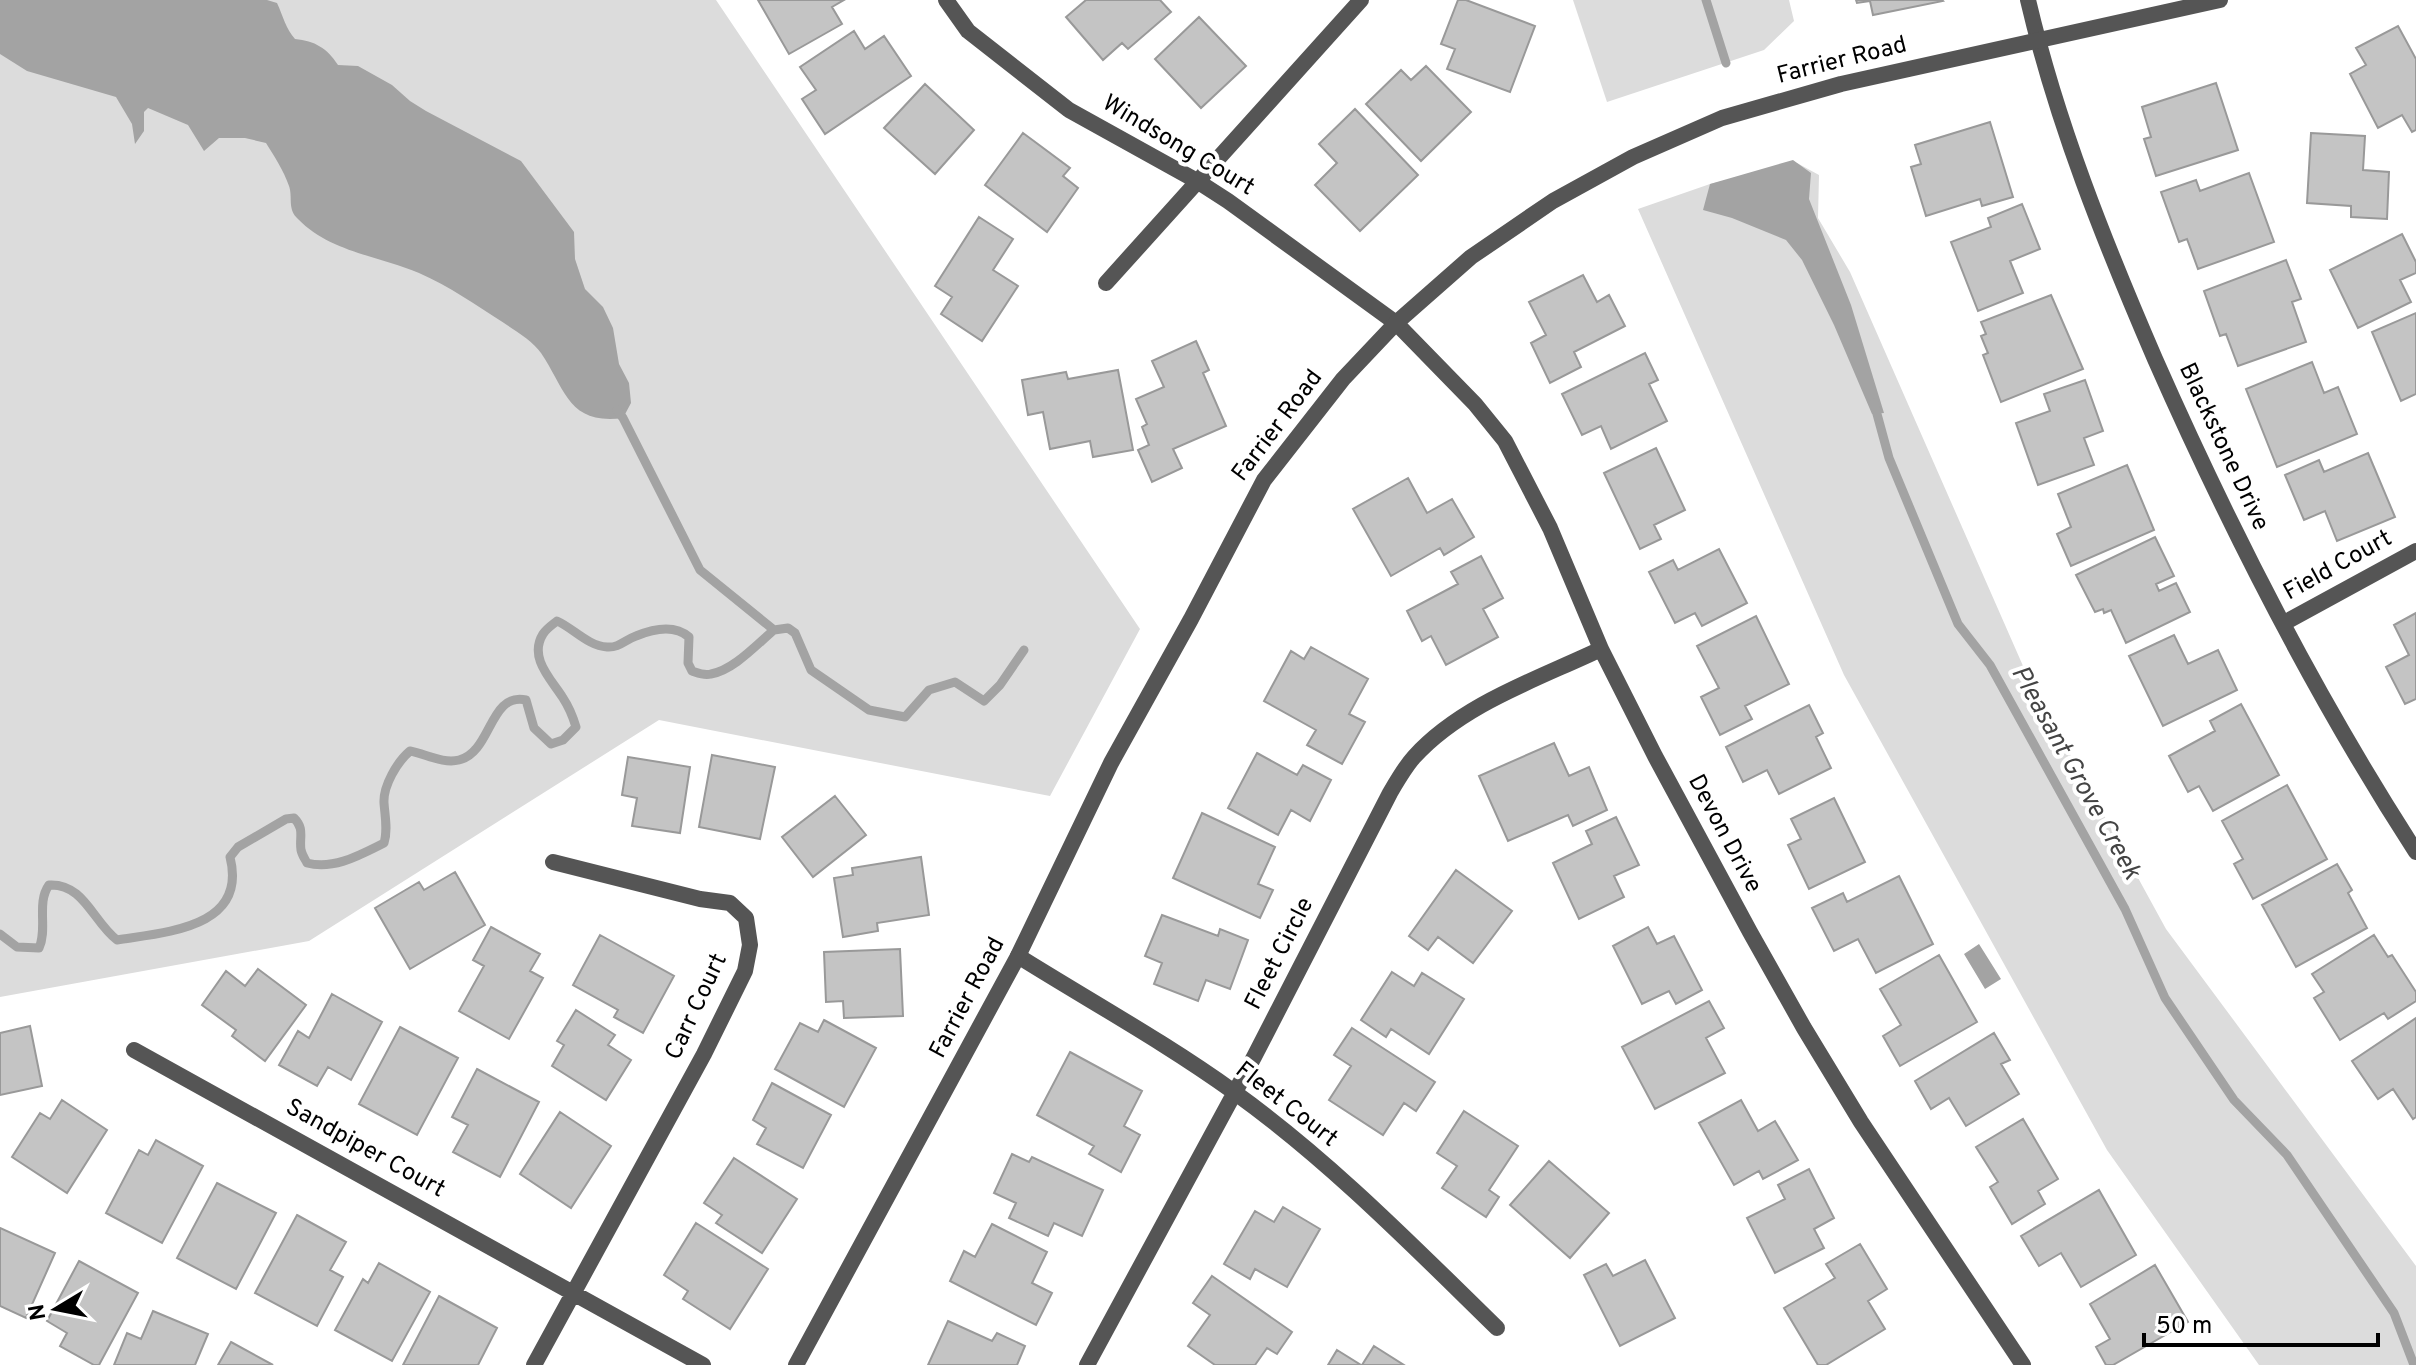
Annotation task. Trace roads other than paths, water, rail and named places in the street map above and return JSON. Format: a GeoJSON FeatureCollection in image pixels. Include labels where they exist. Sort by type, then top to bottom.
{"type":"FeatureCollection","features":[{"type":"Feature","properties":{"kind":"street","name":"Windsong Court"},"geometry":{"type":"LineString","coordinates":[[946,0],[968,31],[1069,110],[1197,181],[1396,323]]}},
{"type":"Feature","properties":{"kind":"street"},"geometry":{"type":"LineString","coordinates":[[1106,283],[1361,0]]}},
{"type":"Feature","properties":{"kind":"street","name":"Blackstone Drive"},"geometry":{"type":"LineString","coordinates":[[2028,0],[2037,40],[2089,195],[2130,301],[2228,517],[2328,708],[2416,852]]}},
{"type":"Feature","properties":{"kind":"street","name":"Farrier Road"},"geometry":{"type":"LineString","coordinates":[[796,1365],[1018,956],[1111,763],[1264,480],[1343,379],[1396,323],[1471,257],[1553,201],[1633,157],[1722,118],[1841,84],[2220,0]]}},
{"type":"Feature","properties":{"kind":"street","name":"Devon Drive"},"geometry":{"type":"LineString","coordinates":[[1396,323],[1475,404],[1505,441],[1550,528],[1601,649],[1655,756],[1804,1028],[1861,1122],[2023,1365]]}},
{"type":"Feature","properties":{"kind":"street","name":"Field Court"},"geometry":{"type":"LineString","coordinates":[[2284,623],[2416,551]]}},
{"type":"Feature","properties":{"kind":"street","name":"Fleet Circle"},"geometry":{"type":"LineString","coordinates":[[1087,1365],[1390,793],[1413,758],[1443,730],[1478,708],[1601,649]]}},
{"type":"Feature","properties":{"kind":"street","name":"Carr Court"},"geometry":{"type":"LineString","coordinates":[[534,1365],[704,1054],[745,971],[750,945],[746,918],[730,903],[700,899],[553,862]]}},
{"type":"Feature","properties":{"kind":"street","name":"Fleet Court"},"geometry":{"type":"LineString","coordinates":[[1018,956],[1234,1092],[1354,1190],[1497,1328]]}},
{"type":"Feature","properties":{"kind":"street","name":"Sandpiper Court"},"geometry":{"type":"LineString","coordinates":[[134,1050],[703,1365]]}},
{"type":"Feature","properties":{"kind":"waterway","name":"Pleasant Grove Creek"},"geometry":{"type":"LineString","coordinates":[[1706,0],[1726,63]]}},
{"type":"Feature","properties":{"kind":"waterway","name":"Pleasant Grove Creek"},"geometry":{"type":"LineString","coordinates":[[1874,403],[1889,458],[1958,624],[1990,665],[2125,909],[2165,998],[2234,1100],[2287,1155],[2394,1313],[2414,1365]]}},
{"type":"Feature","properties":{"kind":"waterway"},"geometry":{"type":"LineString","coordinates":[[617,410],[700,570],[774,630],[788,628],[795,633],[811,670],[869,710],[905,717],[929,690],[955,682],[984,701],[1000,685],[1024,650]]}},
{"type":"Feature","properties":{"kind":"waterway"},"geometry":{"type":"LineString","coordinates":[[0,934],[17,947],[39,948],[43,933],[43,900],[49,885],[61,886],[80,897],[117,940],[158,934],[199,922],[215,912],[227,899],[232,881],[230,857],[238,847],[286,819],[294,818],[299,826],[301,850],[307,863],[337,863],[384,843],[386,789],[396,768],[410,751],[447,761],[470,755],[497,713],[514,700],[526,700],[534,728],[551,744],[563,740],[576,727],[567,705],[543,668],[538,652],[543,634],[557,621],[593,644],[607,647],[619,645],[649,631],[677,630],[689,637],[688,663],[692,671],[706,675],[720,672],[737,662],[774,630]]}}]}
